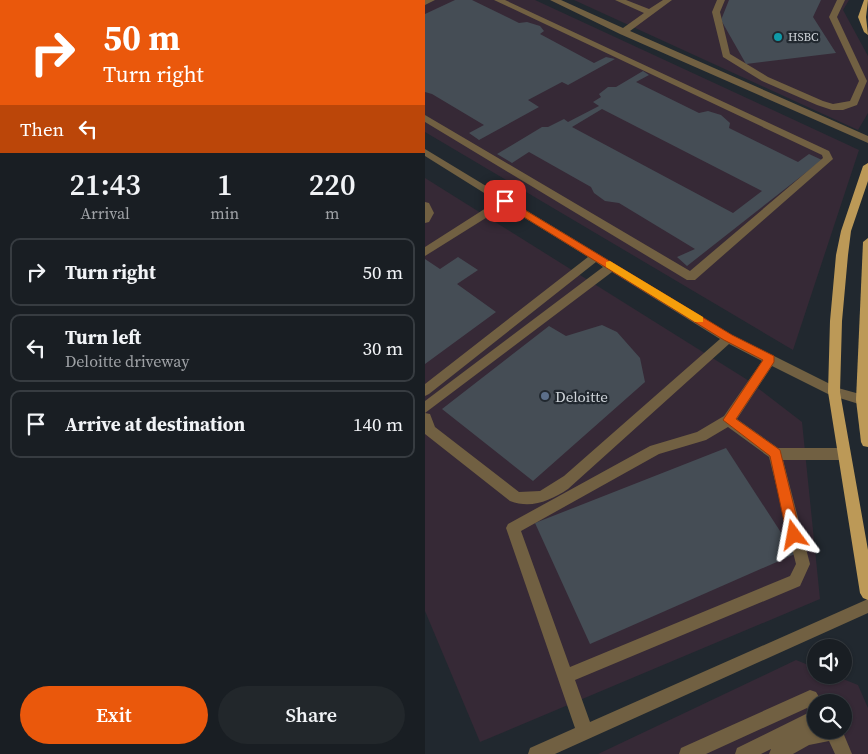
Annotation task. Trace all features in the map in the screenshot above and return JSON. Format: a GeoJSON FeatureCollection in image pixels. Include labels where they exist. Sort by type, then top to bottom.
{"type":"FeatureCollection","features":[{"type":"Feature","properties":{"kind":"main road"},"geometry":{"type":"LineString","coordinates":[[868,0],[862,17],[868,32]]}},
{"type":"Feature","properties":{"kind":"main road"},"geometry":{"type":"LineString","coordinates":[[868,166],[855,199],[843,247],[836,321],[834,392],[868,593]]}},
{"type":"Feature","properties":{"kind":"main road"},"geometry":{"type":"LineString","coordinates":[[867,248],[866,347],[862,400],[868,442]]}},
{"type":"Feature","properties":{"kind":"street"},"geometry":{"type":"LineString","coordinates":[[425,3],[431,0]]}},
{"type":"Feature","properties":{"kind":"street"},"geometry":{"type":"LineString","coordinates":[[425,118],[691,277],[828,160],[826,153],[498,0]]}},
{"type":"Feature","properties":{"kind":"street"},"geometry":{"type":"LineString","coordinates":[[553,0],[868,140]]}},
{"type":"Feature","properties":{"kind":"street"},"geometry":{"type":"LineString","coordinates":[[619,0],[651,13]]}},
{"type":"Feature","properties":{"kind":"street"},"geometry":{"type":"LineString","coordinates":[[623,32],[667,0]]}},
{"type":"Feature","properties":{"kind":"street"},"geometry":{"type":"LineString","coordinates":[[721,0],[716,12],[726,55],[765,79],[832,107],[843,107],[854,102],[865,89],[833,17],[841,0]]}},
{"type":"Feature","properties":{"kind":"street"},"geometry":{"type":"LineString","coordinates":[[425,152],[728,338],[834,392],[862,400]]}},
{"type":"Feature","properties":{"kind":"street"},"geometry":{"type":"LineString","coordinates":[[425,252],[505,201]]}},
{"type":"Feature","properties":{"kind":"street"},"geometry":{"type":"LineString","coordinates":[[425,205],[429,213],[425,220]]}},
{"type":"Feature","properties":{"kind":"street"},"geometry":{"type":"LineString","coordinates":[[425,391],[595,256]]}},
{"type":"Feature","properties":{"kind":"street"},"geometry":{"type":"LineString","coordinates":[[426,409],[612,266]]}},
{"type":"Feature","properties":{"kind":"street"},"geometry":{"type":"LineString","coordinates":[[425,418],[429,430],[515,497],[527,500],[543,496],[553,492],[569,480],[728,338]]}},
{"type":"Feature","properties":{"kind":"street"},"geometry":{"type":"LineString","coordinates":[[585,732],[513,528],[655,450],[701,436],[729,420],[770,359]]}},
{"type":"Feature","properties":{"kind":"street"},"geometry":{"type":"LineString","coordinates":[[729,420],[775,454],[843,454]]}},
{"type":"Feature","properties":{"kind":"street"},"geometry":{"type":"LineString","coordinates":[[566,676],[795,581],[803,564],[775,454]]}},
{"type":"Feature","properties":{"kind":"street"},"geometry":{"type":"LineString","coordinates":[[537,754],[868,606]]}},
{"type":"Feature","properties":{"kind":"street"},"geometry":{"type":"LineString","coordinates":[[687,754],[807,699]]}},
{"type":"Feature","properties":{"kind":"street"},"geometry":{"type":"LineString","coordinates":[[743,754],[807,721]]}},
{"type":"Feature","properties":{"kind":"street"},"geometry":{"type":"LineString","coordinates":[[777,754],[807,737]]}},
{"type":"Feature","properties":{"kind":"street"},"geometry":{"type":"LineString","coordinates":[[837,739],[844,754]]}},
{"type":"Feature","properties":{"kind":"shaded area"},"geometry":{"type":"Polygon","coordinates":[[[425,0],[535,0],[859,150],[793,350],[425,132],[425,0]]]}},
{"type":"Feature","properties":{"kind":"shaded area"},"geometry":{"type":"Polygon","coordinates":[[[574,0],[849,0],[843,10],[868,56],[868,113],[858,130],[574,0]]]}},
{"type":"Feature","properties":{"kind":"shaded area"},"geometry":{"type":"Polygon","coordinates":[[[425,178],[746,379],[802,422],[820,599],[480,742],[425,611],[425,178]]]}},
{"type":"Feature","properties":{"kind":"shaded area"},"geometry":{"type":"Polygon","coordinates":[[[796,660],[807,664],[807,684],[852,683],[858,685],[868,708],[868,754],[598,754],[796,660]]]}},
{"type":"Feature","properties":{"kind":"building"},"geometry":{"type":"Polygon","coordinates":[[[455,0],[472,0],[519,23],[527,22],[540,26],[544,31],[540,34],[594,63],[606,57],[615,59],[568,85],[562,82],[528,100],[539,107],[479,140],[469,133],[484,125],[432,94],[425,92],[425,14],[455,0]]]}},
{"type":"Feature","properties":{"kind":"building","name":"HSBC"},"geometry":{"type":"Polygon","coordinates":[[[729,0],[821,0],[813,17],[836,53],[746,64],[721,20],[729,0]]]}},
{"type":"Feature","properties":{"kind":"building"},"geometry":{"type":"Polygon","coordinates":[[[643,71],[649,75],[636,82],[699,113],[708,111],[721,115],[730,123],[729,128],[798,162],[809,154],[822,160],[687,266],[677,257],[695,249],[619,203],[605,201],[594,193],[591,187],[529,152],[512,163],[497,154],[542,127],[548,127],[564,119],[568,122],[599,106],[593,102],[601,97],[599,94],[608,87],[616,87],[643,71]],[[602,109],[572,127],[733,213],[762,191],[602,109]]]}},
{"type":"Feature","properties":{"kind":"building"},"geometry":{"type":"Polygon","coordinates":[[[458,257],[478,270],[457,284],[496,312],[425,364],[425,259],[440,269],[458,257]]]}},
{"type":"Feature","properties":{"kind":"building","name":"Deloitte"},"geometry":{"type":"Polygon","coordinates":[[[602,325],[617,332],[640,358],[645,382],[533,481],[442,409],[549,326],[566,336],[602,325]]]}},
{"type":"Feature","properties":{"kind":"building"},"geometry":{"type":"Polygon","coordinates":[[[726,448],[795,554],[590,644],[535,523],[726,448]]]}},
{"type":"Feature","properties":{"kind":"slow traffic"},"geometry":{"type":"LineString","coordinates":[[610,265],[699,320]]}},
{"type":"Feature","properties":{"kind":"place","name":"HSBC"},"geometry":{"type":"Point","coordinates":[778,37]}},
{"type":"Feature","properties":{"kind":"place","name":"Deloitte"},"geometry":{"type":"Point","coordinates":[545,396]}},
{"type":"Feature","properties":{"kind":"route"},"geometry":{"type":"LineString","coordinates":[[505,201],[728,338],[770,359],[729,420],[775,454],[794,535]]}}]}
